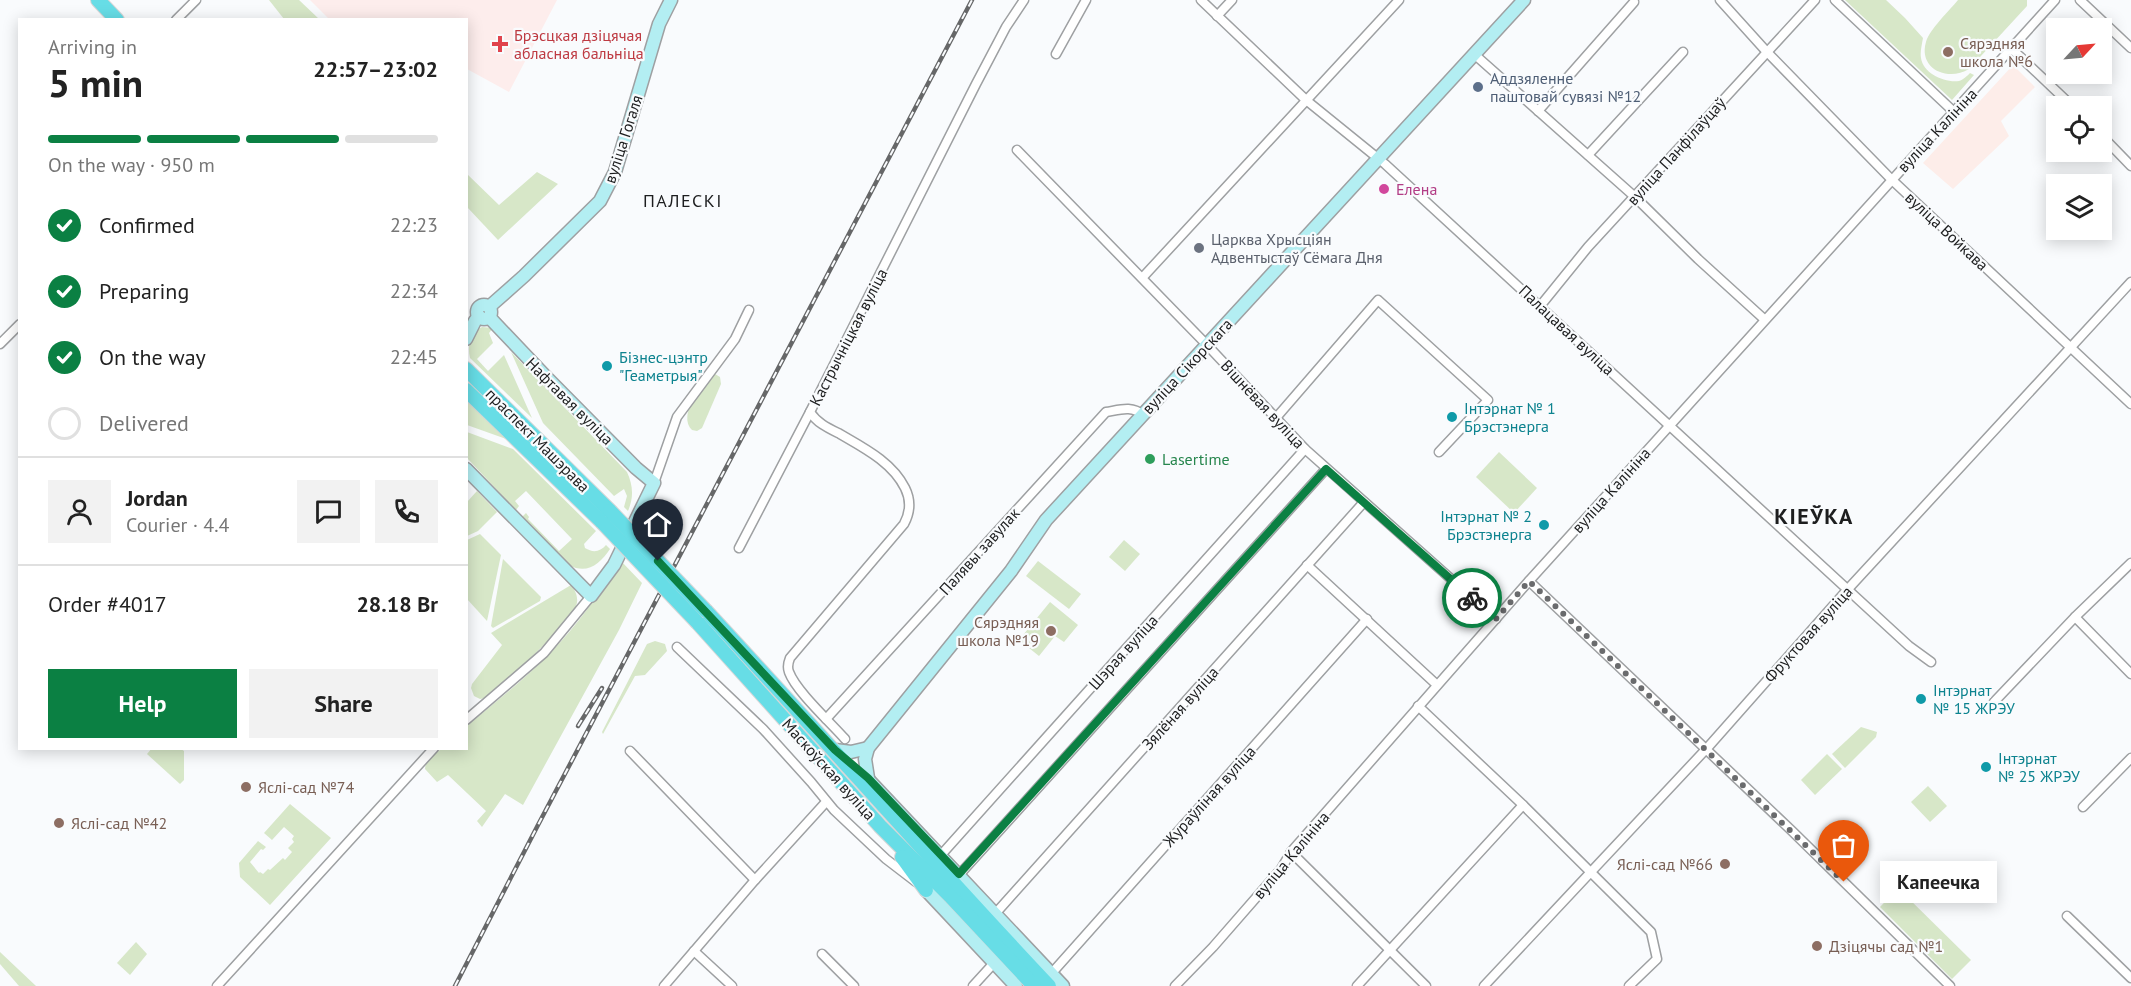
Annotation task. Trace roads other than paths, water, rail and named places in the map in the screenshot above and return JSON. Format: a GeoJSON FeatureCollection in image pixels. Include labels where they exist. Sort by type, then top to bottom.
{"type":"FeatureCollection","features":[{"type":"Feature","properties":{"kind":"main road"},"geometry":{"type":"LineString","coordinates":[[98,0],[115,18]]}},
{"type":"Feature","properties":{"kind":"main road","name":"праспект Машэрава"},"geometry":{"type":"LineString","coordinates":[[468,368],[606,517]]}},
{"type":"Feature","properties":{"kind":"main road","name":"праспект Машэрава"},"geometry":{"type":"LineString","coordinates":[[468,392],[606,517]]}},
{"type":"Feature","properties":{"kind":"main road","name":"Маскоўская вуліца"},"geometry":{"type":"LineString","coordinates":[[606,517],[835,750],[1034,986]]}},
{"type":"Feature","properties":{"kind":"main road","name":"Маскоўская вуліца"},"geometry":{"type":"LineString","coordinates":[[702,617],[880,826],[955,891],[1050,980]]}},
{"type":"Feature","properties":{"kind":"main road"},"geometry":{"type":"LineString","coordinates":[[880,826],[926,890]]}},
{"type":"Feature","properties":{"kind":"street"},"geometry":{"type":"LineString","coordinates":[[178,18],[196,0]]}},
{"type":"Feature","properties":{"kind":"street","name":"вуліца Гогаля"},"geometry":{"type":"LineString","coordinates":[[480,317],[600,201],[615,172],[659,24],[671,0]]}},
{"type":"Feature","properties":{"kind":"street","name":"Кастрычніцкая вуліца"},"geometry":{"type":"LineString","coordinates":[[845,739],[791,676],[788,670],[790,658],[904,524],[910,511],[908,495],[890,468],[866,449],[819,423],[810,412],[980,76],[1006,27],[1024,0]]}},
{"type":"Feature","properties":{"kind":"street"},"geometry":{"type":"LineString","coordinates":[[1056,54],[1086,0]]}},
{"type":"Feature","properties":{"kind":"street","name":"Палацавая вуліца"},"geometry":{"type":"LineString","coordinates":[[1201,0],[1306,100],[1382,161],[1914,650],[1931,662]]}},
{"type":"Feature","properties":{"kind":"street"},"geometry":{"type":"LineString","coordinates":[[1217,16],[1232,0]]}},
{"type":"Feature","properties":{"kind":"street"},"geometry":{"type":"LineString","coordinates":[[1143,277],[1399,0]]}},
{"type":"Feature","properties":{"kind":"street","name":"вуліца Сікорскага"},"geometry":{"type":"LineString","coordinates":[[868,748],[1011,571],[1046,520],[1382,161],[1524,0]]}},
{"type":"Feature","properties":{"kind":"street","name":"вуліца Войкава"},"geometry":{"type":"LineString","coordinates":[[1720,0],[1766,51],[1891,179],[2131,404]]}},
{"type":"Feature","properties":{"kind":"street","name":"вуліца Панфілаўцаў"},"geometry":{"type":"LineString","coordinates":[[1541,305],[1588,247],[1814,0]]}},
{"type":"Feature","properties":{"kind":"street"},"geometry":{"type":"LineString","coordinates":[[1835,0],[1954,112]]}},
{"type":"Feature","properties":{"kind":"street","name":"вуліца Калініна"},"geometry":{"type":"LineString","coordinates":[[1175,986],[1274,877],[1291,852],[1529,581],[2055,0]]}},
{"type":"Feature","properties":{"kind":"street"},"geometry":{"type":"LineString","coordinates":[[2080,0],[2131,48]]}},
{"type":"Feature","properties":{"kind":"street"},"geometry":{"type":"LineString","coordinates":[[1538,111],[1634,2]]}},
{"type":"Feature","properties":{"kind":"street"},"geometry":{"type":"LineString","coordinates":[[2012,49],[2061,96]]}},
{"type":"Feature","properties":{"kind":"street"},"geometry":{"type":"LineString","coordinates":[[1588,155],[1683,52]]}},
{"type":"Feature","properties":{"kind":"street"},"geometry":{"type":"LineString","coordinates":[[1474,54],[1635,196],[1698,259],[1764,319]]}},
{"type":"Feature","properties":{"kind":"street"},"geometry":{"type":"LineString","coordinates":[[2112,146],[2131,166]]}},
{"type":"Feature","properties":{"kind":"street","name":"Вішнёвая вуліца"},"geometry":{"type":"LineString","coordinates":[[1017,150],[1143,277],[1305,449],[1496,619]]}},
{"type":"Feature","properties":{"kind":"street","name":"Фруктовая вуліца"},"geometry":{"type":"LineString","coordinates":[[1484,986],[1706,750],[1848,589],[2131,282]]}},
{"type":"Feature","properties":{"kind":"street"},"geometry":{"type":"LineString","coordinates":[[1275,418],[1378,300],[1488,400],[1439,452]]}},
{"type":"Feature","properties":{"kind":"street"},"geometry":{"type":"LineString","coordinates":[[468,718],[544,653],[614,564],[654,483],[676,417],[735,339],[749,310]]}},
{"type":"Feature","properties":{"kind":"street"},"geometry":{"type":"LineString","coordinates":[[468,336],[480,317]]}},
{"type":"Feature","properties":{"kind":"street","name":"Нафтавая вуліца"},"geometry":{"type":"LineString","coordinates":[[480,317],[546,377],[636,468],[654,483]]}},
{"type":"Feature","properties":{"kind":"street"},"geometry":{"type":"LineString","coordinates":[[0,344],[18,326]]}},
{"type":"Feature","properties":{"kind":"street","name":"Палявы завулак"},"geometry":{"type":"LineString","coordinates":[[826,719],[1106,412],[1132,409],[1138,410],[1143,415]]}},
{"type":"Feature","properties":{"kind":"street"},"geometry":{"type":"LineString","coordinates":[[739,548],[810,412]]}},
{"type":"Feature","properties":{"kind":"street","name":"Шэрая вуліца"},"geometry":{"type":"LineString","coordinates":[[941,855],[1305,449]]}},
{"type":"Feature","properties":{"kind":"street"},"geometry":{"type":"LineString","coordinates":[[955,891],[1326,469]]}},
{"type":"Feature","properties":{"kind":"street"},"geometry":{"type":"LineString","coordinates":[[468,471],[591,596]]}},
{"type":"Feature","properties":{"kind":"street","name":"Зялёная вуліца"},"geometry":{"type":"LineString","coordinates":[[995,914],[1364,502]]}},
{"type":"Feature","properties":{"kind":"street"},"geometry":{"type":"LineString","coordinates":[[1994,702],[2075,617],[2131,563]]}},
{"type":"Feature","properties":{"kind":"street"},"geometry":{"type":"LineString","coordinates":[[1307,565],[1437,685]]}},
{"type":"Feature","properties":{"kind":"street"},"geometry":{"type":"LineString","coordinates":[[1529,581],[1950,986]]}},
{"type":"Feature","properties":{"kind":"street"},"geometry":{"type":"LineString","coordinates":[[2075,617],[2131,674]]}},
{"type":"Feature","properties":{"kind":"street","name":"Жураўліная вуліца"},"geometry":{"type":"LineString","coordinates":[[1050,980],[1366,619]]}},
{"type":"Feature","properties":{"kind":"street","name":"Маскоўская вуліца"},"geometry":{"type":"LineString","coordinates":[[677,647],[763,729],[826,802],[886,860],[926,890],[955,891],[995,914],[1050,980],[1063,986]]}},
{"type":"Feature","properties":{"kind":"street"},"geometry":{"type":"LineString","coordinates":[[1418,706],[1523,805],[1651,932],[1657,958],[1629,986]]}},
{"type":"Feature","properties":{"kind":"street"},"geometry":{"type":"LineString","coordinates":[[835,750],[851,752],[868,748],[865,765],[868,778]]}},
{"type":"Feature","properties":{"kind":"street"},"geometry":{"type":"LineString","coordinates":[[217,986],[432,750]]}},
{"type":"Feature","properties":{"kind":"street","name":"Маскоўская вуліца"},"geometry":{"type":"LineString","coordinates":[[835,750],[868,778],[941,855],[955,891],[994,963],[1016,986]]}},
{"type":"Feature","properties":{"kind":"street"},"geometry":{"type":"LineString","coordinates":[[630,751],[754,880]]}},
{"type":"Feature","properties":{"kind":"street"},"geometry":{"type":"LineString","coordinates":[[2083,807],[2131,758]]}},
{"type":"Feature","properties":{"kind":"street"},"geometry":{"type":"LineString","coordinates":[[664,986],[754,880],[826,802]]}},
{"type":"Feature","properties":{"kind":"street"},"geometry":{"type":"LineString","coordinates":[[1357,986],[1523,805]]}},
{"type":"Feature","properties":{"kind":"street"},"geometry":{"type":"LineString","coordinates":[[1291,852],[1426,986]]}},
{"type":"Feature","properties":{"kind":"street"},"geometry":{"type":"LineString","coordinates":[[2067,916],[2131,978]]}},
{"type":"Feature","properties":{"kind":"street"},"geometry":{"type":"LineString","coordinates":[[694,951],[732,986]]}},
{"type":"Feature","properties":{"kind":"street"},"geometry":{"type":"LineString","coordinates":[[822,954],[854,986]]}},
{"type":"Feature","properties":{"kind":"street"},"geometry":{"type":"LineString","coordinates":[[973,986],[994,963]]}},
{"type":"Feature","properties":{"kind":"railway"},"geometry":{"type":"LineString","coordinates":[[455,986],[972,0]]}},
{"type":"Feature","properties":{"kind":"railway"},"geometry":{"type":"LineString","coordinates":[[578,726],[602,688]]}},
{"type":"Feature","properties":{"kind":"place","name":"Брэсцкая дзіцячая абласная бальніца"},"geometry":{"type":"Point","coordinates":[500,44]}},
{"type":"Feature","properties":{"kind":"place","name":"Сярэдняя школа №6"},"geometry":{"type":"Point","coordinates":[1948,52]}},
{"type":"Feature","properties":{"kind":"place","name":"Аддзяленне паштовай сувязі №12"},"geometry":{"type":"Point","coordinates":[1478,87]}},
{"type":"Feature","properties":{"kind":"place","name":"Елена"},"geometry":{"type":"Point","coordinates":[1384,189]}},
{"type":"Feature","properties":{"kind":"place","name":"Царква Хрысціян Адвентыстаў Сёмага Дня"},"geometry":{"type":"Point","coordinates":[1199,248]}},
{"type":"Feature","properties":{"kind":"place","name":"Бізнес-цэнтр \"Геаметрыя\""},"geometry":{"type":"Point","coordinates":[607,366]}},
{"type":"Feature","properties":{"kind":"place","name":"Інтэрнат № 1 Брэстэнерга"},"geometry":{"type":"Point","coordinates":[1452,417]}},
{"type":"Feature","properties":{"kind":"place","name":"Lasertime"},"geometry":{"type":"Point","coordinates":[1150,459]}},
{"type":"Feature","properties":{"kind":"place","name":"Інтэрнат № 2 Брэстэнерга"},"geometry":{"type":"Point","coordinates":[1544,525]}},
{"type":"Feature","properties":{"kind":"place","name":"Сярэдняя школа №19"},"geometry":{"type":"Point","coordinates":[1051,631]}},
{"type":"Feature","properties":{"kind":"place","name":"Інтэрнат № 15 ЖРЭУ"},"geometry":{"type":"Point","coordinates":[1921,699]}},
{"type":"Feature","properties":{"kind":"place","name":"Інтэрнат № 25 ЖРЭУ"},"geometry":{"type":"Point","coordinates":[1986,767]}},
{"type":"Feature","properties":{"kind":"place","name":"Яслі-сад №74"},"geometry":{"type":"Point","coordinates":[246,787]}},
{"type":"Feature","properties":{"kind":"place","name":"Яслі-сад №42"},"geometry":{"type":"Point","coordinates":[59,823]}},
{"type":"Feature","properties":{"kind":"place","name":"Яслі-сад №66"},"geometry":{"type":"Point","coordinates":[1725,864]}},
{"type":"Feature","properties":{"kind":"place","name":"Капеечка"},"geometry":{"type":"Point","coordinates":[1844,882]}},
{"type":"Feature","properties":{"kind":"place","name":"Дзіцячы сад №1"},"geometry":{"type":"Point","coordinates":[1817,946]}},
{"type":"Feature","properties":{"kind":"district","name":"ПАЛЕСКІ"},"geometry":{"type":"Point","coordinates":[683,201]}},
{"type":"Feature","properties":{"kind":"district","name":"КІЕЎКА"},"geometry":{"type":"Point","coordinates":[1814,516]}}]}
